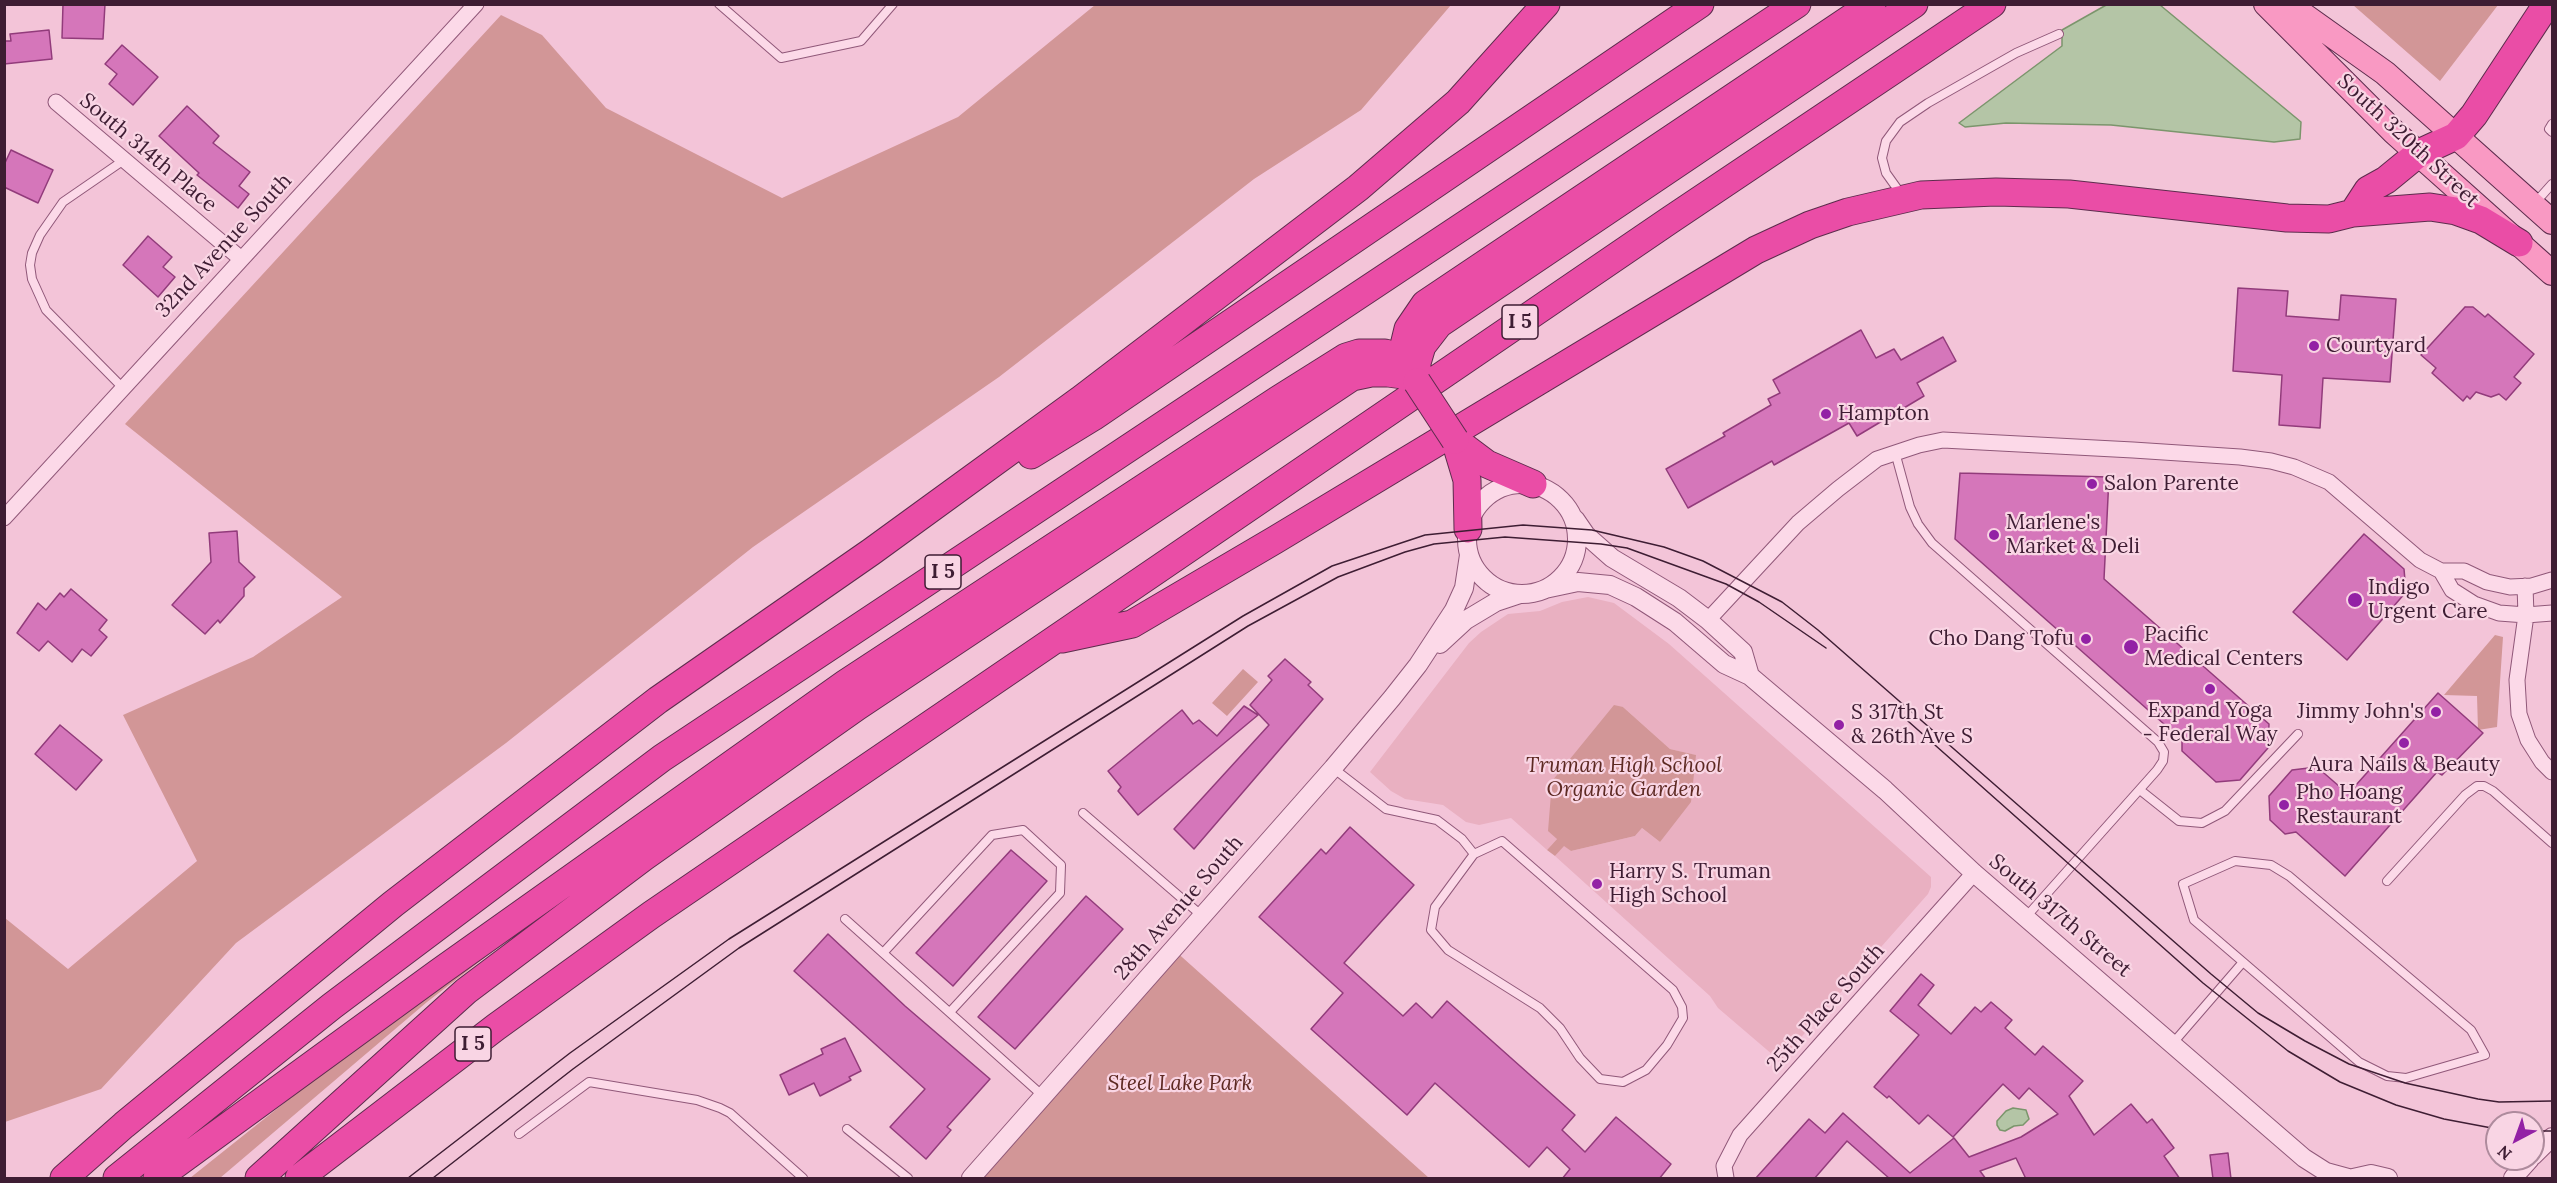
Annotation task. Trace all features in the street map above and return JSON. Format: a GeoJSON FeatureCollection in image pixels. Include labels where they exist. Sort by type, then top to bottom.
{"type":"FeatureCollection","features":[{"type":"Feature","properties":{"kind":"highway"},"geometry":{"type":"LineString","coordinates":[[64,1179],[124,1125],[393,904],[658,700],[871,552],[1080,400],[1358,188],[1458,102],[1546,4]]}},
{"type":"Feature","properties":{"kind":"highway"},"geometry":{"type":"LineString","coordinates":[[871,552],[1093,417],[1700,4]]}},
{"type":"Feature","properties":{"kind":"highway","name":"I 5"},"geometry":{"type":"LineString","coordinates":[[117,1179],[332,1006],[662,758],[1797,4]]}},
{"type":"Feature","properties":{"kind":"highway"},"geometry":{"type":"LineString","coordinates":[[1417,382],[1417,363],[1428,335],[1493,272],[1872,4]]}},
{"type":"Feature","properties":{"kind":"highway"},"geometry":{"type":"LineString","coordinates":[[1401,358],[1408,328],[1425,304],[1493,272],[1914,4]]}},
{"type":"Feature","properties":{"kind":"highway","name":"I 5"},"geometry":{"type":"LineString","coordinates":[[299,1179],[496,1027],[641,922],[1670,220],[1992,4]]}},
{"type":"Feature","properties":{"kind":"highway"},"geometry":{"type":"LineString","coordinates":[[2353,213],[2368,190],[2386,180],[2419,153],[2456,136],[2474,115],[2547,4]]}},
{"type":"Feature","properties":{"kind":"highway"},"geometry":{"type":"LineString","coordinates":[[1049,642],[1132,624],[1756,250],[1839,215],[1904,198],[1986,192],[2047,192],[2287,218],[2329,219],[2353,213],[2430,207],[2456,211],[2481,220],[2519,243]]}},
{"type":"Feature","properties":{"kind":"highway"},"geometry":{"type":"LineString","coordinates":[[259,1179],[466,991],[644,857],[1286,407],[1346,357],[1374,352],[1401,358],[1477,472],[1468,542]]}},
{"type":"Feature","properties":{"kind":"highway"},"geometry":{"type":"LineString","coordinates":[[157,1179],[428,980],[846,683],[1286,407],[1352,377],[1371,373],[1403,375],[1417,382]]}},
{"type":"Feature","properties":{"kind":"highway"},"geometry":{"type":"LineString","coordinates":[[1477,472],[1533,484]]}},
{"type":"Feature","properties":{"kind":"main road","name":"South 320th Street"},"geometry":{"type":"LineString","coordinates":[[2266,4],[2394,132],[2553,273]]}},
{"type":"Feature","properties":{"kind":"main road","name":"South 320th Street"},"geometry":{"type":"LineString","coordinates":[[2288,4],[2385,73],[2553,222]]}},
{"type":"Feature","properties":{"kind":"street","name":"32nd Avenue South"},"geometry":{"type":"LineString","coordinates":[[4,518],[240,258],[476,4]]}},
{"type":"Feature","properties":{"kind":"street","name":"South 314th Place"},"geometry":{"type":"LineString","coordinates":[[56,102],[240,258]]}},
{"type":"Feature","properties":{"kind":"street"},"geometry":{"type":"LineString","coordinates":[[1708,620],[1737,586],[1798,523],[1877,459],[1943,440],[2240,457],[2271,461],[2294,467],[2329,482],[2420,560],[2442,571],[2464,572],[2487,582],[2510,587],[2553,580]]}},
{"type":"Feature","properties":{"kind":"street"},"geometry":{"type":"LineString","coordinates":[[1516,484],[1533,484],[1549,490],[1562,501],[1571,514],[1576,531],[1576,549],[1570,566],[1559,579],[1545,589],[1522,594],[1504,591],[1489,583],[1477,570],[1468,542],[1473,512],[1484,498],[1499,488],[1516,484]]}},
{"type":"Feature","properties":{"kind":"street","name":"South 317th Street"},"geometry":{"type":"LineString","coordinates":[[1571,514],[1586,535],[1612,558],[1679,598],[1708,620],[1743,652],[1750,676]]}},
{"type":"Feature","properties":{"kind":"street","name":"28th Avenue South"},"geometry":{"type":"LineString","coordinates":[[970,1179],[1333,768],[1418,665],[1454,610],[1464,588],[1468,542]]}},
{"type":"Feature","properties":{"kind":"street"},"geometry":{"type":"LineString","coordinates":[[2442,571],[2452,590],[2474,604],[2499,613],[2526,615],[2553,613]]}},
{"type":"Feature","properties":{"kind":"street","name":"South 317th Street"},"geometry":{"type":"LineString","coordinates":[[1545,589],[1578,582],[1610,585],[1636,597],[1675,622],[1725,664],[1750,676],[1884,790],[1974,873],[2304,1158],[2326,1172],[2348,1179]]}},
{"type":"Feature","properties":{"kind":"street"},"geometry":{"type":"LineString","coordinates":[[2525,586],[2526,615],[2517,680],[2519,714],[2528,740],[2542,762],[2553,772]]}},
{"type":"Feature","properties":{"kind":"street","name":"28th Avenue South"},"geometry":{"type":"LineString","coordinates":[[1418,665],[1466,620],[1496,602],[1522,594]]}},
{"type":"Feature","properties":{"kind":"street","name":"25th Place South"},"geometry":{"type":"LineString","coordinates":[[1726,1179],[1724,1166],[1740,1135],[1974,873]]}},
{"type":"Feature","properties":{"kind":"street"},"geometry":{"type":"LineString","coordinates":[[2353,1179],[2371,1174],[2388,1179]]}},
{"type":"Feature","properties":{"kind":"lane"},"geometry":{"type":"LineString","coordinates":[[719,4],[781,58],[861,41],[893,4]]}},
{"type":"Feature","properties":{"kind":"lane"},"geometry":{"type":"LineString","coordinates":[[1904,198],[1886,173],[1882,158],[1886,141],[1900,122],[2016,53],[2059,34]]}},
{"type":"Feature","properties":{"kind":"lane"},"geometry":{"type":"LineString","coordinates":[[2553,124],[2549,129],[2553,132]]}},
{"type":"Feature","properties":{"kind":"lane"},"geometry":{"type":"LineString","coordinates":[[123,388],[46,310],[32,279],[30,265],[32,253],[40,236],[63,202],[124,160]]}},
{"type":"Feature","properties":{"kind":"lane"},"geometry":{"type":"LineString","coordinates":[[2534,205],[2553,184]]}},
{"type":"Feature","properties":{"kind":"lane"},"geometry":{"type":"LineString","coordinates":[[1895,452],[1911,507],[1918,524],[1932,543],[2160,745],[2164,752],[2163,760],[2140,790],[2026,917]]}},
{"type":"Feature","properties":{"kind":"lane"},"geometry":{"type":"LineString","coordinates":[[2140,790],[2179,821],[2193,824],[2208,821],[2225,810],[2298,735]]}},
{"type":"Feature","properties":{"kind":"lane"},"geometry":{"type":"LineString","coordinates":[[1333,768],[1386,809],[1437,820],[1462,839],[1474,854]]}},
{"type":"Feature","properties":{"kind":"lane"},"geometry":{"type":"LineString","coordinates":[[2387,881],[2465,795],[2477,786],[2486,786],[2493,790],[2553,843]]}},
{"type":"Feature","properties":{"kind":"lane"},"geometry":{"type":"LineString","coordinates":[[1083,813],[1201,915]]}},
{"type":"Feature","properties":{"kind":"lane"},"geometry":{"type":"LineString","coordinates":[[884,953],[992,836],[1023,830],[1061,865],[1060,893],[950,1012]]}},
{"type":"Feature","properties":{"kind":"lane"},"geometry":{"type":"LineString","coordinates":[[1502,842],[1673,990],[1682,1007],[1683,1018],[1666,1045],[1646,1070],[1623,1082],[1600,1079],[1580,1058],[1560,1028],[1540,1008],[1455,956],[1431,930],[1435,907],[1474,854],[1502,842]]}},
{"type":"Feature","properties":{"kind":"lane"},"geometry":{"type":"LineString","coordinates":[[2235,861],[2271,865],[2289,876],[2471,1030],[2485,1055],[2406,1078],[2387,1076],[2359,1062],[2243,962],[2194,920],[2183,884],[2235,861]]}},
{"type":"Feature","properties":{"kind":"lane"},"geometry":{"type":"LineString","coordinates":[[845,919],[1043,1096]]}},
{"type":"Feature","properties":{"kind":"lane"},"geometry":{"type":"LineString","coordinates":[[2173,1043],[2243,962]]}},
{"type":"Feature","properties":{"kind":"lane"},"geometry":{"type":"LineString","coordinates":[[519,1134],[589,1082],[697,1100],[720,1108],[729,1113],[803,1179]]}},
{"type":"Feature","properties":{"kind":"lane"},"geometry":{"type":"LineString","coordinates":[[847,1129],[908,1179]]}},
{"type":"Feature","properties":{"kind":"shaded area"},"geometry":{"type":"Polygon","coordinates":[[[2108,4],[2160,5],[2301,122],[2300,139],[2274,142],[2111,125],[2006,123],[1965,127],[1959,123],[2062,46],[2062,30],[2108,4]]]}},
{"type":"Feature","properties":{"kind":"shaded area"},"geometry":{"type":"Polygon","coordinates":[[[1588,597],[1614,603],[1669,644],[1931,877],[1928,894],[1780,1061],[1718,1008],[1710,996],[1555,856],[1564,845],[1571,851],[1635,836],[1642,828],[1660,842],[1695,755],[1670,749],[1623,707],[1557,839],[1547,850],[1511,818],[1479,825],[1466,822],[1443,805],[1405,799],[1391,791],[1370,772],[1469,643],[1481,632],[1508,614],[1540,611],[1562,602],[1588,597]]]}},
{"type":"Feature","properties":{"kind":"shaded area"},"geometry":{"type":"Polygon","coordinates":[[[2013,1108],[2026,1110],[2029,1119],[2023,1125],[2014,1126],[2005,1131],[2000,1130],[1997,1121],[2006,1111],[2013,1108]]]}},
{"type":"Feature","properties":{"kind":"green space"},"geometry":{"type":"Polygon","coordinates":[[[1095,5],[1451,5],[1361,110],[1254,179],[999,377],[753,547],[506,743],[236,943],[101,1089],[5,1122],[5,918],[68,969],[197,861],[123,715],[253,657],[342,597],[125,424],[501,15],[542,35],[606,108],[782,198],[958,117],[1095,5]]]}},
{"type":"Feature","properties":{"kind":"green space"},"geometry":{"type":"Polygon","coordinates":[[[2353,5],[2498,5],[2440,81],[2353,5]]]}},
{"type":"Feature","properties":{"kind":"green space"},"geometry":{"type":"Polygon","coordinates":[[[2495,635],[2503,637],[2497,727],[2478,730],[2477,696],[2444,695],[2495,635]]]}},
{"type":"Feature","properties":{"kind":"green space"},"geometry":{"type":"Polygon","coordinates":[[[1243,669],[1258,682],[1227,716],[1212,703],[1243,669]]]}},
{"type":"Feature","properties":{"kind":"green space","name":"Truman High School Organic Garden"},"geometry":{"type":"Polygon","coordinates":[[[1614,705],[1623,707],[1670,749],[1696,755],[1691,802],[1660,842],[1642,828],[1635,836],[1571,851],[1564,846],[1555,856],[1547,850],[1557,839],[1548,831],[1552,781],[1614,705]]]}},
{"type":"Feature","properties":{"kind":"green space"},"geometry":{"type":"Polygon","coordinates":[[[544,912],[427,1002],[220,1178],[190,1178],[313,1080],[544,912]]]}},
{"type":"Feature","properties":{"kind":"green space","name":"Steel Lake Park"},"geometry":{"type":"Polygon","coordinates":[[[1173,949],[1429,1178],[971,1178],[1173,949]]]}},
{"type":"Feature","properties":{"kind":"building"},"geometry":{"type":"Polygon","coordinates":[[[63,4],[105,4],[103,39],[62,38],[63,4]]]}},
{"type":"Feature","properties":{"kind":"building"},"geometry":{"type":"Polygon","coordinates":[[[49,30],[52,59],[4,64],[4,41],[11,41],[10,34],[49,30]]]}},
{"type":"Feature","properties":{"kind":"building"},"geometry":{"type":"Polygon","coordinates":[[[122,45],[158,77],[133,105],[109,84],[117,74],[105,64],[122,45]]]}},
{"type":"Feature","properties":{"kind":"building"},"geometry":{"type":"Polygon","coordinates":[[[187,106],[219,136],[213,143],[250,172],[239,186],[249,194],[238,208],[197,175],[199,173],[159,136],[187,106]]]}},
{"type":"Feature","properties":{"kind":"building"},"geometry":{"type":"Polygon","coordinates":[[[11,150],[53,170],[38,203],[4,187],[4,165],[11,150]]]}},
{"type":"Feature","properties":{"kind":"building"},"geometry":{"type":"Polygon","coordinates":[[[148,236],[172,257],[163,267],[175,277],[158,297],[123,265],[148,236]]]}},
{"type":"Feature","properties":{"kind":"building","name":"Courtyard"},"geometry":{"type":"Polygon","coordinates":[[[2238,288],[2288,291],[2286,316],[2339,320],[2341,295],[2396,299],[2390,382],[2323,378],[2320,428],[2279,425],[2282,375],[2233,371],[2238,288]]]}},
{"type":"Feature","properties":{"kind":"building"},"geometry":{"type":"Polygon","coordinates":[[[2465,307],[2473,307],[2485,317],[2488,314],[2534,354],[2514,377],[2521,383],[2506,400],[2499,394],[2491,397],[2476,392],[2470,399],[2467,396],[2463,401],[2432,373],[2436,368],[2421,355],[2465,307]]]}},
{"type":"Feature","properties":{"kind":"building","name":"Hampton"},"geometry":{"type":"Polygon","coordinates":[[[1861,330],[1876,358],[1894,349],[1901,360],[1943,337],[1956,361],[1917,383],[1924,396],[1857,436],[1849,423],[1774,465],[1772,461],[1688,508],[1666,469],[1725,436],[1723,433],[1771,405],[1768,399],[1780,393],[1773,380],[1861,330]]]}},
{"type":"Feature","properties":{"kind":"building"},"geometry":{"type":"Polygon","coordinates":[[[1960,473],[2109,477],[2104,579],[2269,724],[2268,748],[2240,780],[2216,782],[2182,751],[2182,740],[1955,539],[1960,473]]]}},
{"type":"Feature","properties":{"kind":"building"},"geometry":{"type":"Polygon","coordinates":[[[237,531],[239,562],[255,577],[244,588],[244,596],[220,623],[218,620],[205,634],[172,605],[211,562],[209,533],[237,531]]]}},
{"type":"Feature","properties":{"kind":"building"},"geometry":{"type":"Polygon","coordinates":[[[2364,534],[2404,569],[2406,592],[2347,660],[2293,612],[2364,534]]]}},
{"type":"Feature","properties":{"kind":"building"},"geometry":{"type":"Polygon","coordinates":[[[71,589],[107,620],[99,630],[107,637],[91,656],[82,649],[72,662],[48,641],[39,651],[17,633],[38,603],[46,610],[60,593],[64,597],[71,589]]]}},
{"type":"Feature","properties":{"kind":"building"},"geometry":{"type":"Polygon","coordinates":[[[1285,659],[1311,682],[1308,685],[1323,699],[1194,849],[1174,829],[1269,725],[1250,705],[1272,680],[1268,676],[1285,659]]]}},
{"type":"Feature","properties":{"kind":"building"},"geometry":{"type":"Polygon","coordinates":[[[2438,693],[2483,733],[2442,775],[2437,772],[2345,876],[2296,832],[2285,834],[2270,820],[2269,796],[2292,770],[2317,767],[2348,794],[2438,693]]]}},
{"type":"Feature","properties":{"kind":"building"},"geometry":{"type":"Polygon","coordinates":[[[1244,706],[1258,715],[1138,815],[1118,791],[1121,787],[1108,771],[1182,710],[1193,724],[1199,720],[1217,736],[1244,706]]]}},
{"type":"Feature","properties":{"kind":"building"},"geometry":{"type":"Polygon","coordinates":[[[60,725],[102,760],[76,790],[35,754],[60,725]]]}},
{"type":"Feature","properties":{"kind":"building"},"geometry":{"type":"Polygon","coordinates":[[[1350,827],[1414,885],[1344,963],[1403,1016],[1416,1003],[1432,1018],[1447,1001],[1575,1115],[1562,1130],[1585,1152],[1616,1117],[1671,1164],[1659,1179],[1562,1179],[1570,1169],[1547,1147],[1529,1167],[1435,1083],[1407,1115],[1311,1029],[1343,993],[1259,917],[1321,849],[1326,854],[1350,827]]]}},
{"type":"Feature","properties":{"kind":"building"},"geometry":{"type":"Polygon","coordinates":[[[1011,850],[1047,881],[953,986],[916,953],[1011,850]]]}},
{"type":"Feature","properties":{"kind":"building"},"geometry":{"type":"Polygon","coordinates":[[[1086,896],[1123,929],[1015,1049],[978,1017],[1086,896]]]}},
{"type":"Feature","properties":{"kind":"building"},"geometry":{"type":"Polygon","coordinates":[[[828,934],[905,1006],[990,1079],[947,1127],[951,1130],[926,1159],[890,1127],[925,1089],[794,971],[828,934]]]}},
{"type":"Feature","properties":{"kind":"building"},"geometry":{"type":"Polygon","coordinates":[[[1921,974],[1934,985],[1918,1005],[1951,1034],[1975,1007],[1981,1012],[1991,1002],[2012,1020],[2005,1028],[2035,1055],[2043,1046],[2083,1081],[2069,1096],[2094,1135],[2131,1104],[2147,1123],[2152,1119],[2174,1148],[2164,1156],[2180,1179],[2026,1179],[2016,1158],[1980,1171],[1986,1179],[1890,1179],[1847,1141],[1814,1179],[1755,1179],[1809,1119],[1825,1133],[1843,1113],[1910,1173],[1954,1138],[1969,1157],[2021,1137],[2058,1114],[2029,1088],[2019,1099],[2003,1084],[1953,1137],[1928,1115],[1919,1124],[1889,1096],[1887,1098],[1874,1087],[1919,1035],[1890,1011],[1921,974]]]}},
{"type":"Feature","properties":{"kind":"building"},"geometry":{"type":"Polygon","coordinates":[[[845,1038],[861,1071],[849,1077],[851,1080],[820,1096],[814,1083],[789,1095],[780,1075],[823,1054],[821,1049],[845,1038]]]}},
{"type":"Feature","properties":{"kind":"building"},"geometry":{"type":"Polygon","coordinates":[[[2228,1153],[2231,1179],[2213,1179],[2210,1155],[2228,1153]]]}},
{"type":"Feature","properties":{"kind":"tram line"},"geometry":{"type":"LineString","coordinates":[[408,1178],[570,1053],[729,939],[1243,616],[1332,566],[1425,535],[1523,525],[1592,530],[1664,547],[1703,561],[1782,602],[1818,630],[2211,974],[2258,1013],[2305,1041],[2349,1064],[2405,1083],[2499,1102],[2552,1101]]}},
{"type":"Feature","properties":{"kind":"tram line"},"geometry":{"type":"LineString","coordinates":[[433,1178],[573,1069],[739,948],[1248,626],[1338,577],[1405,552],[1434,544],[1505,537],[1601,544],[1627,548],[1726,584],[1759,602],[1826,648]]}},
{"type":"Feature","properties":{"kind":"tram line"},"geometry":{"type":"LineString","coordinates":[[1891,706],[2203,983],[2288,1051],[2340,1082],[2396,1105],[2444,1119],[2485,1127]]}},
{"type":"Feature","properties":{"kind":"tram line"},"geometry":{"type":"LineString","coordinates":[[2545,1131],[2552,1131]]}},
{"type":"Feature","properties":{"kind":"place","name":"Courtyard"},"geometry":{"type":"Point","coordinates":[2314,346]}},
{"type":"Feature","properties":{"kind":"place","name":"Hampton"},"geometry":{"type":"Point","coordinates":[1826,414]}},
{"type":"Feature","properties":{"kind":"place","name":"Salon Parente"},"geometry":{"type":"Point","coordinates":[2092,484]}},
{"type":"Feature","properties":{"kind":"place","name":"Marlene's Market & Deli"},"geometry":{"type":"Point","coordinates":[1994,535]}},
{"type":"Feature","properties":{"kind":"place","name":"Indigo Urgent Care"},"geometry":{"type":"Point","coordinates":[2355,600]}},
{"type":"Feature","properties":{"kind":"place","name":"Cho Dang Tofu"},"geometry":{"type":"Point","coordinates":[2086,639]}},
{"type":"Feature","properties":{"kind":"place","name":"Pacific Medical Centers"},"geometry":{"type":"Point","coordinates":[2131,647]}},
{"type":"Feature","properties":{"kind":"place","name":"Expand Yoga - Federal Way"},"geometry":{"type":"Point","coordinates":[2210,689]}},
{"type":"Feature","properties":{"kind":"place","name":"Jimmy John's"},"geometry":{"type":"Point","coordinates":[2436,712]}},
{"type":"Feature","properties":{"kind":"place","name":"S 317th St & 26th Ave S"},"geometry":{"type":"Point","coordinates":[1839,725]}},
{"type":"Feature","properties":{"kind":"place","name":"Aura Nails & Beauty"},"geometry":{"type":"Point","coordinates":[2404,743]}},
{"type":"Feature","properties":{"kind":"place","name":"Pho Hoang Restaurant"},"geometry":{"type":"Point","coordinates":[2284,805]}},
{"type":"Feature","properties":{"kind":"place","name":"Harry S. Truman High School"},"geometry":{"type":"Point","coordinates":[1597,884]}}]}
